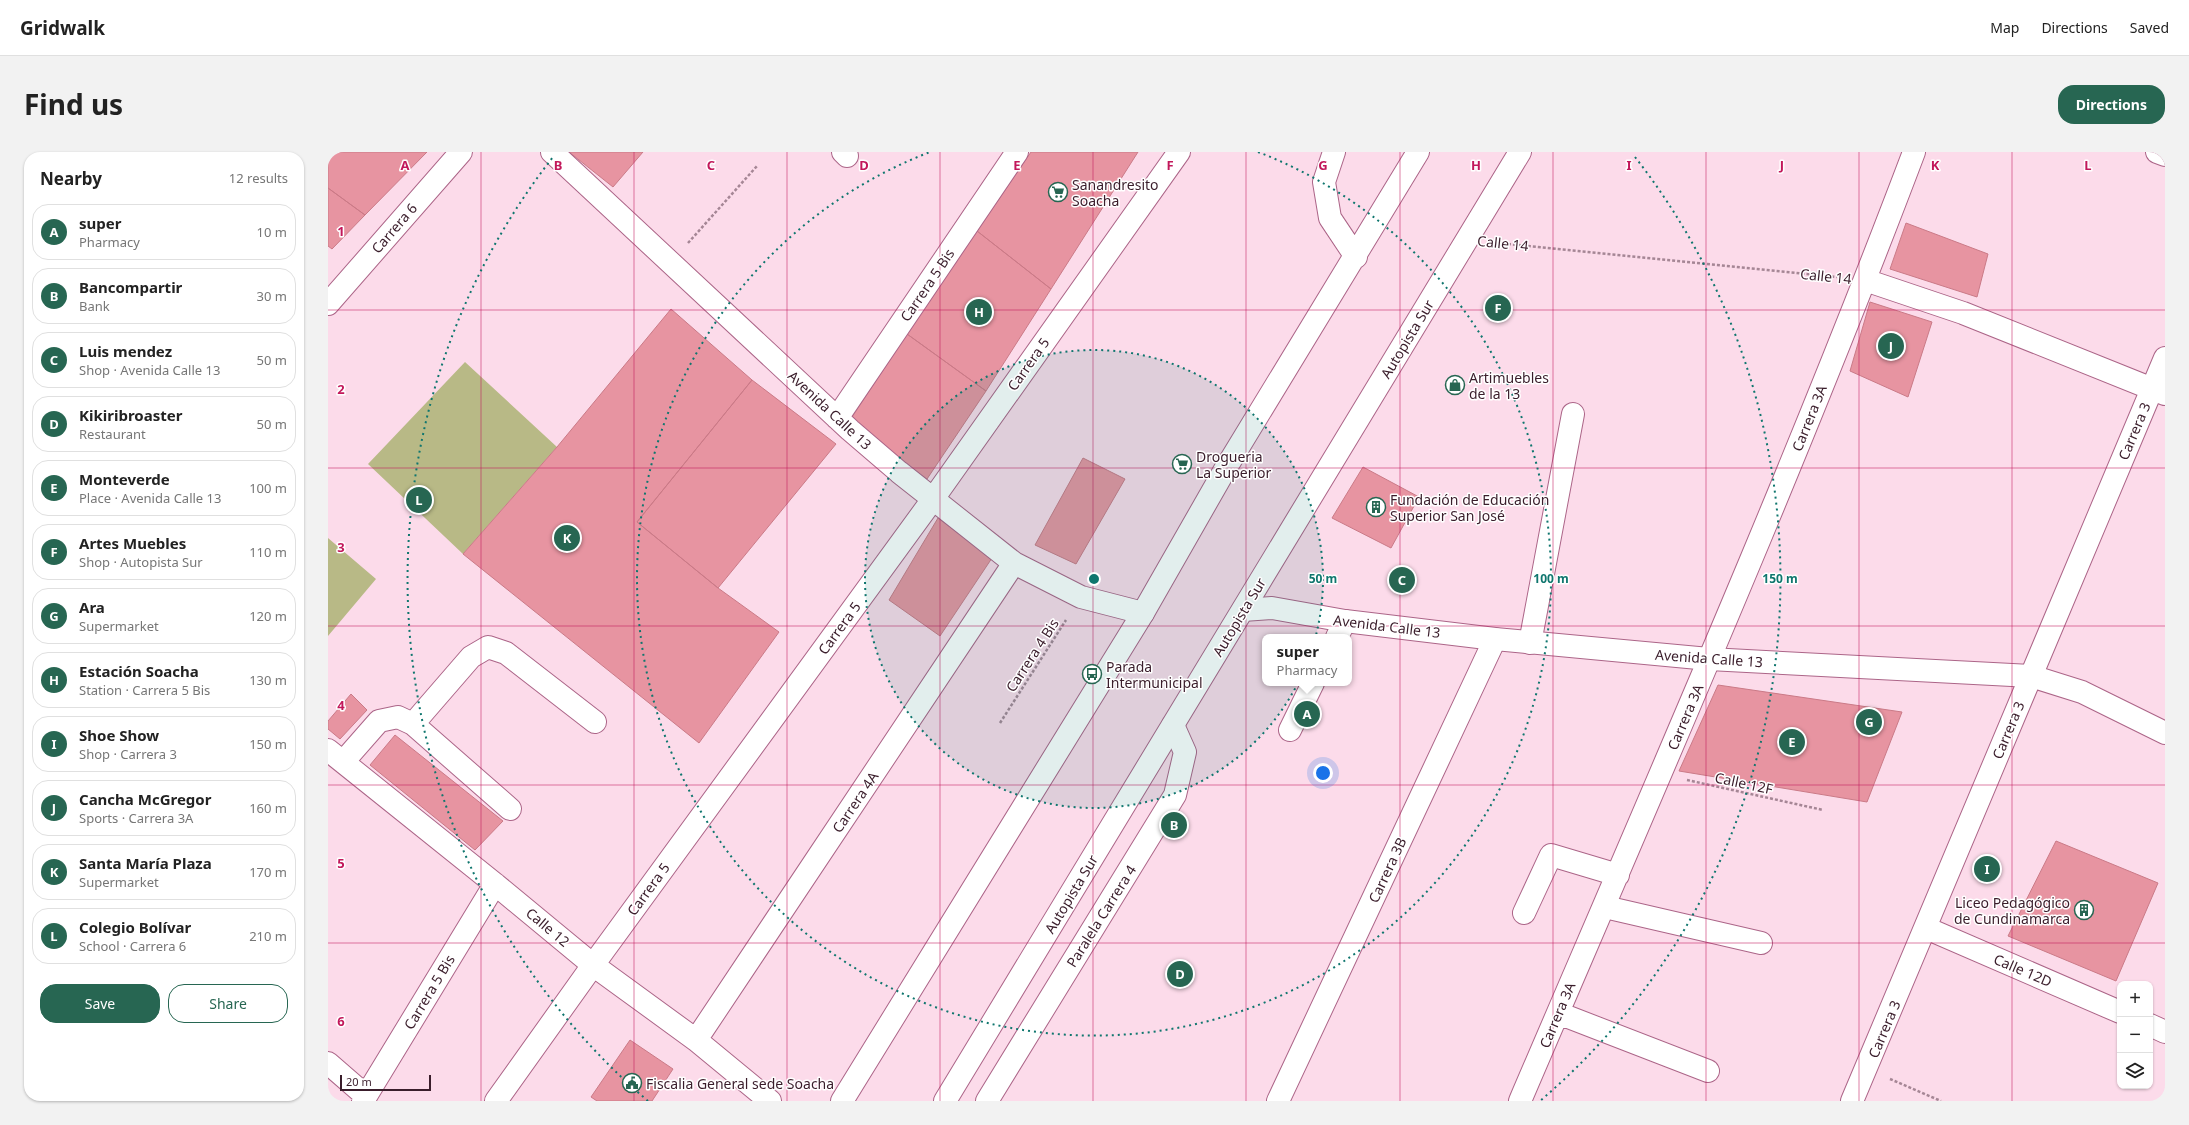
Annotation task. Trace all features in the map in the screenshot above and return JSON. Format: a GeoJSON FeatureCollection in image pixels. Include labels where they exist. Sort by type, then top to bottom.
{"type":"FeatureCollection","features":[{"type":"Feature","properties":{"kind":"main road","name":"Carrera 6"},"geometry":{"type":"LineString","coordinates":[[328,304],[461,152]]}},
{"type":"Feature","properties":{"kind":"main road","name":"Avenida Calle 13"},"geometry":{"type":"LineString","coordinates":[[552,152],[837,418],[933,500],[1014,563],[1080,597],[1143,613]]}},
{"type":"Feature","properties":{"kind":"main road","name":"Carrera 5 Bis"},"geometry":{"type":"LineString","coordinates":[[837,418],[1017,152]]}},
{"type":"Feature","properties":{"kind":"main road","name":"Carrera 5"},"geometry":{"type":"LineString","coordinates":[[496,1101],[593,965],[933,500],[1179,152]]}},
{"type":"Feature","properties":{"kind":"main road"},"geometry":{"type":"LineString","coordinates":[[1334,152],[1324,182],[1330,218],[1356,257]]}},
{"type":"Feature","properties":{"kind":"main road"},"geometry":{"type":"LineString","coordinates":[[842,1101],[1143,613],[1227,466],[1356,257],[1418,152]]}},
{"type":"Feature","properties":{"kind":"main road","name":"Autopista Sur"},"geometry":{"type":"LineString","coordinates":[[945,1101],[1520,152]]}},
{"type":"Feature","properties":{"kind":"main road","name":"Carrera 3A"},"geometry":{"type":"LineString","coordinates":[[1520,1101],[1605,907],[1709,659],[1865,280],[1914,152]]}},
{"type":"Feature","properties":{"kind":"main road"},"geometry":{"type":"LineString","coordinates":[[2157,152],[2165,155]]}},
{"type":"Feature","properties":{"kind":"main road","name":"Calle 14"},"geometry":{"type":"LineString","coordinates":[[1865,280],[1963,313],[2158,391]]}},
{"type":"Feature","properties":{"kind":"main road","name":"Carrera 3"},"geometry":{"type":"LineString","coordinates":[[1852,1101],[2031,676],[2158,391],[2165,358]]}},
{"type":"Feature","properties":{"kind":"main road"},"geometry":{"type":"LineString","coordinates":[[1530,642],[1573,414]]}},
{"type":"Feature","properties":{"kind":"main road","name":"Carrera 4A"},"geometry":{"type":"LineString","coordinates":[[696,1040],[1014,563]]}},
{"type":"Feature","properties":{"kind":"main road","name":"Avenida Calle 13"},"geometry":{"type":"LineString","coordinates":[[1243,610],[1272,608],[1341,629],[1495,639],[1709,659],[2031,676],[2082,692],[2165,733]]}},
{"type":"Feature","properties":{"kind":"main road","name":"Carrera 3B"},"geometry":{"type":"LineString","coordinates":[[1278,1101],[1495,639]]}},
{"type":"Feature","properties":{"kind":"main road"},"geometry":{"type":"LineString","coordinates":[[413,724],[471,656],[488,647],[506,653],[595,722]]}},
{"type":"Feature","properties":{"kind":"main road"},"geometry":{"type":"LineString","coordinates":[[1290,730],[1312,686]]}},
{"type":"Feature","properties":{"kind":"main road"},"geometry":{"type":"LineString","coordinates":[[335,756],[379,721],[398,718],[413,724],[510,809]]}},
{"type":"Feature","properties":{"kind":"main road","name":"Paralela Carrera 4"},"geometry":{"type":"LineString","coordinates":[[987,1101],[1175,795],[1185,752],[1173,725]]}},
{"type":"Feature","properties":{"kind":"main road","name":"Calle 12"},"geometry":{"type":"LineString","coordinates":[[335,756],[495,884],[593,965],[696,1040],[770,1101]]}},
{"type":"Feature","properties":{"kind":"main road"},"geometry":{"type":"LineString","coordinates":[[1524,913],[1551,855],[1618,875]]}},
{"type":"Feature","properties":{"kind":"main road","name":"Carrera 5 Bis"},"geometry":{"type":"LineString","coordinates":[[365,1099],[495,884]]}},
{"type":"Feature","properties":{"kind":"main road"},"geometry":{"type":"LineString","coordinates":[[1605,907],[1761,943]]}},
{"type":"Feature","properties":{"kind":"main road","name":"Calle 12D"},"geometry":{"type":"LineString","coordinates":[[1926,928],[2117,1011]]}},
{"type":"Feature","properties":{"kind":"main road"},"geometry":{"type":"LineString","coordinates":[[1558,1013],[1708,1071]]}},
{"type":"Feature","properties":{"kind":"main road"},"geometry":{"type":"LineString","coordinates":[[2153,1026],[2165,1032]]}},
{"type":"Feature","properties":{"kind":"main road"},"geometry":{"type":"LineString","coordinates":[[328,1063],[365,1099]]}},
{"type":"Feature","properties":{"kind":"path"},"geometry":{"type":"LineString","coordinates":[[671,262],[757,166]]}},
{"type":"Feature","properties":{"kind":"path","name":"Calle 14"},"geometry":{"type":"LineString","coordinates":[[1467,239],[1865,280]]}},
{"type":"Feature","properties":{"kind":"path","name":"Carrera 4 Bis"},"geometry":{"type":"LineString","coordinates":[[1000,723],[1080,597]]}},
{"type":"Feature","properties":{"kind":"path","name":"Calle 12F"},"geometry":{"type":"LineString","coordinates":[[1661,774],[1822,810]]}},
{"type":"Feature","properties":{"kind":"path"},"geometry":{"type":"LineString","coordinates":[[1867,1068],[1941,1101]]}},
{"type":"Feature","properties":{"kind":"green space"},"geometry":{"type":"Polygon","coordinates":[[[465,362],[557,447],[463,554],[368,464],[465,362]]]}},
{"type":"Feature","properties":{"kind":"green space"},"geometry":{"type":"Polygon","coordinates":[[[328,538],[376,579],[328,636],[328,538]]]}},
{"type":"Feature","properties":{"kind":"building"},"geometry":{"type":"Polygon","coordinates":[[[328,152],[427,152],[365,215],[328,188],[328,152]]]}},
{"type":"Feature","properties":{"kind":"building"},"geometry":{"type":"Polygon","coordinates":[[[569,152],[643,152],[613,187],[569,152]]]}},
{"type":"Feature","properties":{"kind":"building","name":"Sanandresito Soacha"},"geometry":{"type":"Polygon","coordinates":[[[1031,152],[1138,152],[1051,289],[977,231],[1031,152]]]}},
{"type":"Feature","properties":{"kind":"building"},"geometry":{"type":"Polygon","coordinates":[[[328,188],[365,215],[332,249],[328,246],[328,188]]]}},
{"type":"Feature","properties":{"kind":"building"},"geometry":{"type":"Polygon","coordinates":[[[1906,223],[1988,254],[1977,297],[1890,269],[1906,223]]]}},
{"type":"Feature","properties":{"kind":"building"},"geometry":{"type":"Polygon","coordinates":[[[977,231],[1051,289],[986,391],[907,334],[977,231]]]}},
{"type":"Feature","properties":{"kind":"building"},"geometry":{"type":"Polygon","coordinates":[[[1870,302],[1932,322],[1908,397],[1850,371],[1870,302]]]}},
{"type":"Feature","properties":{"kind":"building"},"geometry":{"type":"Polygon","coordinates":[[[671,309],[752,380],[637,522],[718,588],[779,632],[699,743],[463,554],[557,447],[671,309]]]}},
{"type":"Feature","properties":{"kind":"building"},"geometry":{"type":"Polygon","coordinates":[[[907,334],[986,391],[927,479],[903,463],[852,417],[907,334]]]}},
{"type":"Feature","properties":{"kind":"building"},"geometry":{"type":"Polygon","coordinates":[[[752,380],[836,444],[718,588],[637,522],[752,380]]]}},
{"type":"Feature","properties":{"kind":"building"},"geometry":{"type":"Polygon","coordinates":[[[1083,458],[1125,479],[1076,564],[1035,545],[1083,458]]]}},
{"type":"Feature","properties":{"kind":"building","name":"Fundación de Educación Superior San José"},"geometry":{"type":"Polygon","coordinates":[[[1363,467],[1419,497],[1391,548],[1332,518],[1363,467]]]}},
{"type":"Feature","properties":{"kind":"building"},"geometry":{"type":"Polygon","coordinates":[[[938,518],[992,558],[940,636],[889,600],[938,518]]]}},
{"type":"Feature","properties":{"kind":"building"},"geometry":{"type":"Polygon","coordinates":[[[1718,685],[1902,712],[1867,802],[1679,771],[1718,685]]]}},
{"type":"Feature","properties":{"kind":"building"},"geometry":{"type":"Polygon","coordinates":[[[351,694],[367,710],[340,739],[328,729],[328,721],[351,694]]]}},
{"type":"Feature","properties":{"kind":"building"},"geometry":{"type":"Polygon","coordinates":[[[395,735],[503,821],[475,850],[370,765],[395,735]]]}},
{"type":"Feature","properties":{"kind":"building","name":"Liceo Pedagógico de Cundinamarca"},"geometry":{"type":"Polygon","coordinates":[[[2056,841],[2158,883],[2116,981],[2008,936],[2056,841]]]}},
{"type":"Feature","properties":{"kind":"building","name":"Fiscalia General sede Soacha"},"geometry":{"type":"Polygon","coordinates":[[[630,1040],[673,1069],[652,1101],[597,1101],[591,1097],[630,1040]]]}},
{"type":"Feature","properties":{"kind":"place","name":"Sanandresito Soacha"},"geometry":{"type":"Point","coordinates":[1058,192]}},
{"type":"Feature","properties":{"kind":"place","name":"Artes Muebles"},"geometry":{"type":"Point","coordinates":[1498,308]}},
{"type":"Feature","properties":{"kind":"place","name":"Estación Soacha"},"geometry":{"type":"Point","coordinates":[979,312]}},
{"type":"Feature","properties":{"kind":"place","name":"Cancha McGregor"},"geometry":{"type":"Point","coordinates":[1891,346]}},
{"type":"Feature","properties":{"kind":"place","name":"Artimuebles de la 13"},"geometry":{"type":"Point","coordinates":[1455,385]}},
{"type":"Feature","properties":{"kind":"place","name":"Drogueria La Superior"},"geometry":{"type":"Point","coordinates":[1182,464]}},
{"type":"Feature","properties":{"kind":"place","name":"Colegio Bolívar"},"geometry":{"type":"Point","coordinates":[419,500]}},
{"type":"Feature","properties":{"kind":"place","name":"Fundación de Educación Superior San José"},"geometry":{"type":"Point","coordinates":[1376,507]}},
{"type":"Feature","properties":{"kind":"place","name":"Santa María Plaza"},"geometry":{"type":"Point","coordinates":[567,538]}},
{"type":"Feature","properties":{"kind":"place","name":"Luis mendez"},"geometry":{"type":"Point","coordinates":[1402,580]}},
{"type":"Feature","properties":{"kind":"place","name":"Parada Intermunicipal"},"geometry":{"type":"Point","coordinates":[1092,674]}},
{"type":"Feature","properties":{"kind":"place","name":"super"},"geometry":{"type":"Point","coordinates":[1307,714]}},
{"type":"Feature","properties":{"kind":"place","name":"Ara"},"geometry":{"type":"Point","coordinates":[1869,722]}},
{"type":"Feature","properties":{"kind":"place","name":"Monteverde"},"geometry":{"type":"Point","coordinates":[1792,742]}},
{"type":"Feature","properties":{"kind":"place","name":"Bancompartir"},"geometry":{"type":"Point","coordinates":[1174,825]}},
{"type":"Feature","properties":{"kind":"place","name":"Shoe Show"},"geometry":{"type":"Point","coordinates":[1987,869]}},
{"type":"Feature","properties":{"kind":"place","name":"Liceo Pedagógico de Cundinamarca"},"geometry":{"type":"Point","coordinates":[2084,910]}},
{"type":"Feature","properties":{"kind":"place","name":"Kikiribroaster"},"geometry":{"type":"Point","coordinates":[1180,974]}},
{"type":"Feature","properties":{"kind":"place","name":"Fiscalia General sede Soacha"},"geometry":{"type":"Point","coordinates":[632,1083]}}]}
